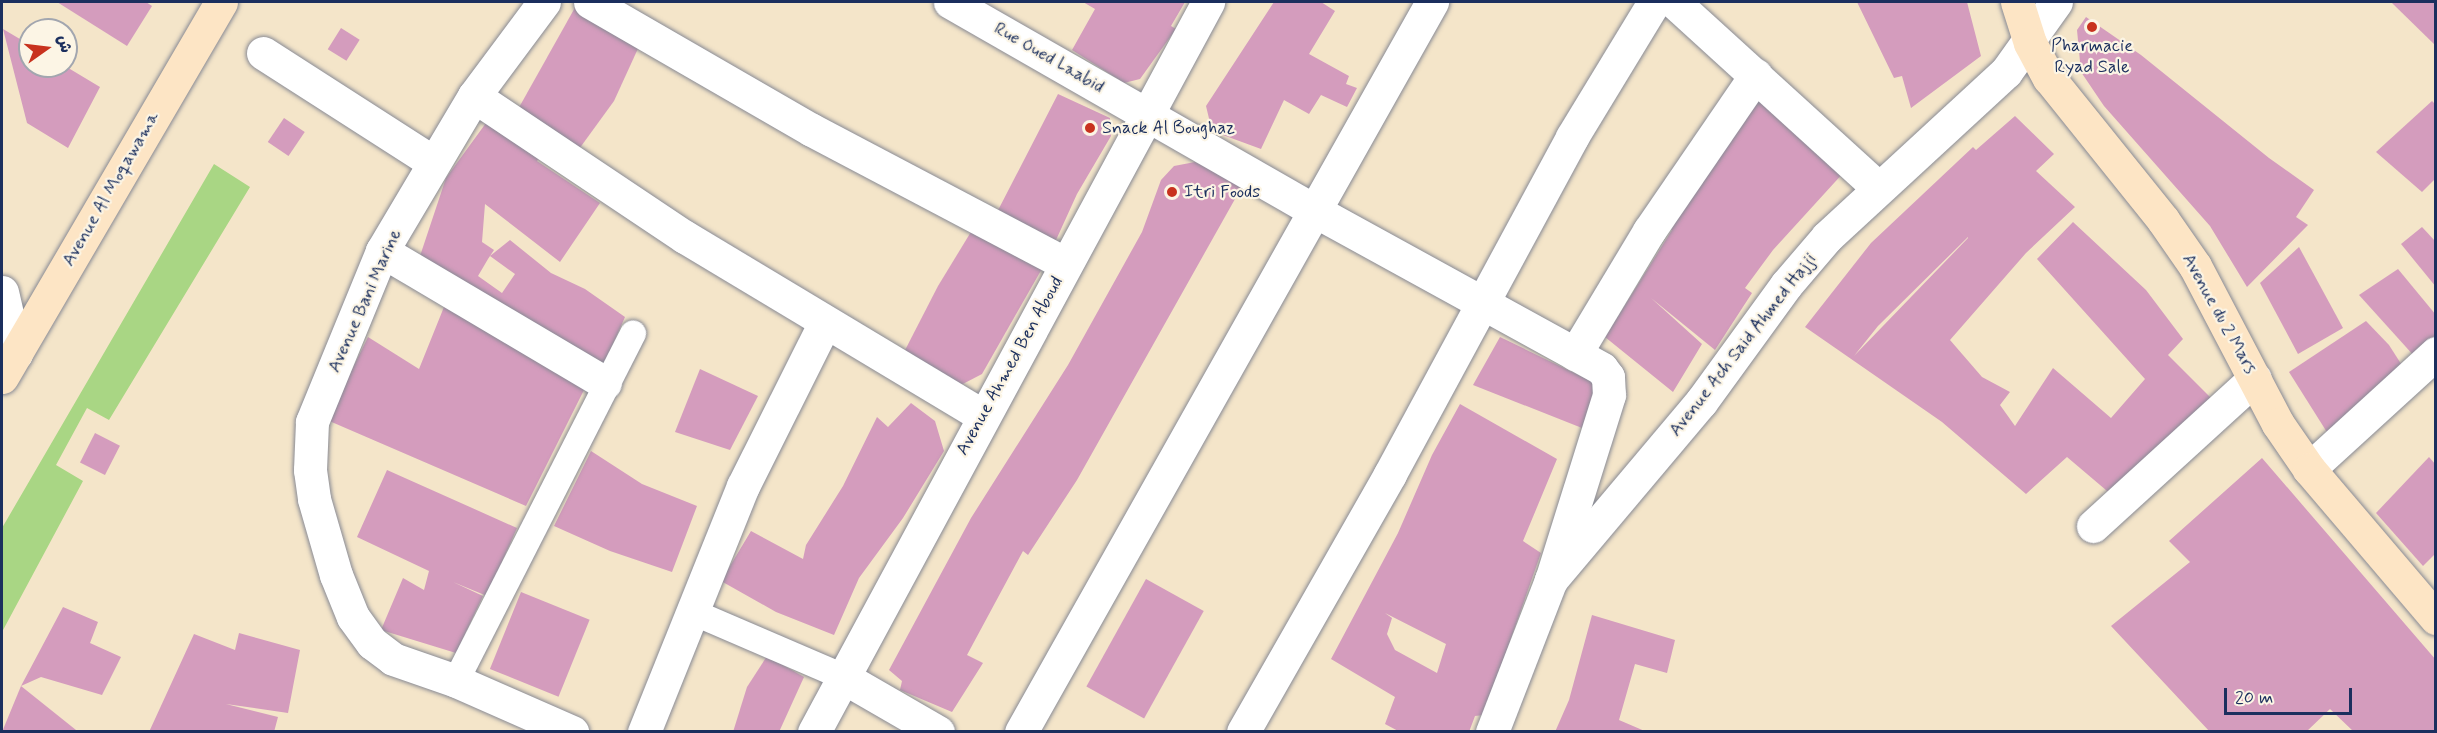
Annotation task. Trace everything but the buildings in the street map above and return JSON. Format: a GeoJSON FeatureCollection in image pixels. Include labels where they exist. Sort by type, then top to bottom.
{"type":"FeatureCollection","features":[{"type":"Feature","properties":{"kind":"street","name":"Avenue Al Moqawama"},"geometry":{"type":"LineString","coordinates":[[9,365],[221,2]]}},
{"type":"Feature","properties":{"kind":"street","name":"Avenue Bani Marine"},"geometry":{"type":"LineString","coordinates":[[544,2],[474,96],[382,251],[312,422],[310,470],[322,531],[353,617],[372,643],[393,659],[456,681],[572,732]]}},
{"type":"Feature","properties":{"kind":"street"},"geometry":{"type":"LineString","coordinates":[[590,2],[812,130],[1066,264]]}},
{"type":"Feature","properties":{"kind":"street","name":"Rue Oued Laabid"},"geometry":{"type":"LineString","coordinates":[[950,2],[1317,212],[1602,369],[1608,377],[1609,394],[1551,580]]}},
{"type":"Feature","properties":{"kind":"street","name":"Avenue Ahmed Ben Aboud"},"geometry":{"type":"LineString","coordinates":[[814,732],[841,676],[1208,2]]}},
{"type":"Feature","properties":{"kind":"street"},"geometry":{"type":"LineString","coordinates":[[1021,732],[1317,212],[1432,2]]}},
{"type":"Feature","properties":{"kind":"street","name":"Avenue du 2 Mars"},"geometry":{"type":"LineString","coordinates":[[2017,2],[2030,43],[2049,78],[2163,220],[2195,266],[2278,424],[2309,469],[2431,603]]}},
{"type":"Feature","properties":{"kind":"street","name":"Avenue Ach Said Ahmed Hajji"},"geometry":{"type":"LineString","coordinates":[[1492,732],[1551,580],[1701,402],[1786,285],[1877,187],[2006,72],[2030,43],[2056,2]]}},
{"type":"Feature","properties":{"kind":"street"},"geometry":{"type":"LineString","coordinates":[[1243,732],[1572,137],[1677,4],[1877,187]]}},
{"type":"Feature","properties":{"kind":"street"},"geometry":{"type":"LineString","coordinates":[[263,53],[433,162]]}},
{"type":"Feature","properties":{"kind":"street"},"geometry":{"type":"LineString","coordinates":[[1575,354],[1649,231],[1756,75]]}},
{"type":"Feature","properties":{"kind":"street"},"geometry":{"type":"LineString","coordinates":[[474,96],[685,237],[983,416]]}},
{"type":"Feature","properties":{"kind":"street"},"geometry":{"type":"LineString","coordinates":[[382,251],[605,383]]}},
{"type":"Feature","properties":{"kind":"street"},"geometry":{"type":"LineString","coordinates":[[2,292],[9,365]]}},
{"type":"Feature","properties":{"kind":"street"},"geometry":{"type":"LineString","coordinates":[[644,732],[695,613],[743,486],[825,322]]}},
{"type":"Feature","properties":{"kind":"street"},"geometry":{"type":"LineString","coordinates":[[2309,469],[2436,353]]}},
{"type":"Feature","properties":{"kind":"street"},"geometry":{"type":"LineString","coordinates":[[2092,526],[2255,378]]}},
{"type":"Feature","properties":{"kind":"street"},"geometry":{"type":"LineString","coordinates":[[841,676],[938,732]]}},
{"type":"Feature","properties":{"kind":"lane"},"geometry":{"type":"LineString","coordinates":[[456,681],[605,383],[633,333]]}},
{"type":"Feature","properties":{"kind":"lane"},"geometry":{"type":"LineString","coordinates":[[695,613],[841,676]]}},
{"type":"Feature","properties":{"kind":"green space"},"geometry":{"type":"Polygon","coordinates":[[[214,164],[250,187],[109,420],[87,408],[56,465],[83,481],[2,632],[2,528],[214,164]]]}},
{"type":"Feature","properties":{"kind":"place","name":"Pharmacie Ryad Sale"},"geometry":{"type":"Point","coordinates":[2092,27]}},
{"type":"Feature","properties":{"kind":"place","name":"Snack Al Boughaz"},"geometry":{"type":"Point","coordinates":[1090,128]}},
{"type":"Feature","properties":{"kind":"place","name":"Itri Foods"},"geometry":{"type":"Point","coordinates":[1172,192]}}]}
